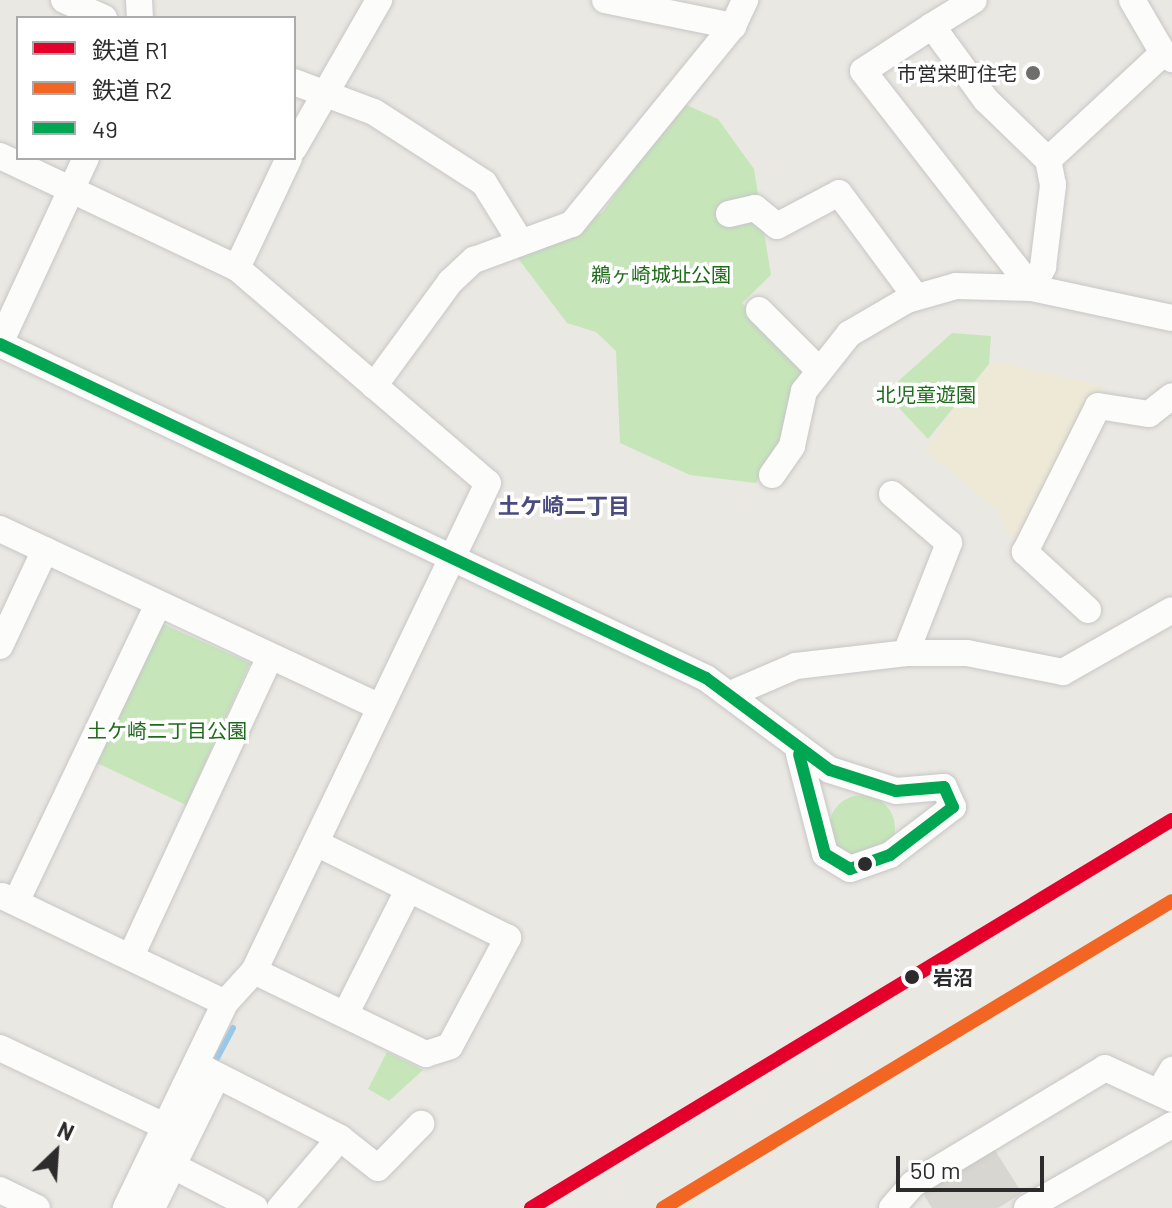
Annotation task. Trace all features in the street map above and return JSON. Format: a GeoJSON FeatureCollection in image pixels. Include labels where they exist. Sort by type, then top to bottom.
{"type":"FeatureCollection","features":[{"type":"Feature","properties":{"kind":"street"},"geometry":{"type":"LineString","coordinates":[[64,0],[100,16]]}},
{"type":"Feature","properties":{"kind":"street"},"geometry":{"type":"LineString","coordinates":[[296,144],[321,90],[379,0]]}},
{"type":"Feature","properties":{"kind":"street"},"geometry":{"type":"LineString","coordinates":[[605,0],[733,26]]}},
{"type":"Feature","properties":{"kind":"street"},"geometry":{"type":"LineString","coordinates":[[374,386],[450,282],[474,260],[572,224],[733,26],[745,0]]}},
{"type":"Feature","properties":{"kind":"street"},"geometry":{"type":"LineString","coordinates":[[974,0],[863,71],[1032,288]]}},
{"type":"Feature","properties":{"kind":"street"},"geometry":{"type":"LineString","coordinates":[[1048,160],[1168,56],[1132,0]]}},
{"type":"Feature","properties":{"kind":"street"},"geometry":{"type":"LineString","coordinates":[[932,26],[986,100],[1048,160],[1053,185],[1043,267],[1032,288]]}},
{"type":"Feature","properties":{"kind":"street"},"geometry":{"type":"LineString","coordinates":[[296,83],[374,112],[484,183],[520,241]]}},
{"type":"Feature","properties":{"kind":"street"},"geometry":{"type":"LineString","coordinates":[[0,156],[237,268],[488,483],[378,706],[254,971],[225,1003],[207,1071],[173,1166],[152,1208]]}},
{"type":"Feature","properties":{"kind":"street"},"geometry":{"type":"LineString","coordinates":[[85,160],[0,343],[733,693],[799,754],[896,791],[934,785],[952,797],[945,818],[866,869],[839,865],[825,854],[799,754]]}},
{"type":"Feature","properties":{"kind":"street"},"geometry":{"type":"LineString","coordinates":[[237,268],[288,160]]}},
{"type":"Feature","properties":{"kind":"street"},"geometry":{"type":"LineString","coordinates":[[729,214],[755,208],[777,226],[839,193],[916,297]]}},
{"type":"Feature","properties":{"kind":"street"},"geometry":{"type":"LineString","coordinates":[[772,475],[792,446],[817,368],[849,334],[916,297],[956,286],[1032,288],[1172,318]]}},
{"type":"Feature","properties":{"kind":"street"},"geometry":{"type":"LineString","coordinates":[[759,310],[817,368]]}},
{"type":"Feature","properties":{"kind":"street"},"geometry":{"type":"LineString","coordinates":[[1088,610],[1025,552],[1098,406],[1149,414],[1172,396]]}},
{"type":"Feature","properties":{"kind":"street"},"geometry":{"type":"LineString","coordinates":[[892,494],[949,543],[906,653]]}},
{"type":"Feature","properties":{"kind":"street"},"geometry":{"type":"LineString","coordinates":[[0,529],[378,706]]}},
{"type":"Feature","properties":{"kind":"street"},"geometry":{"type":"LineString","coordinates":[[0,646],[45,550]]}},
{"type":"Feature","properties":{"kind":"street"},"geometry":{"type":"LineString","coordinates":[[158,604],[8,899],[225,1003]]}},
{"type":"Feature","properties":{"kind":"street"},"geometry":{"type":"LineString","coordinates":[[733,693],[796,666],[906,653],[967,653],[1063,672],[1172,610]]}},
{"type":"Feature","properties":{"kind":"street"},"geometry":{"type":"LineString","coordinates":[[131,956],[270,657]]}},
{"type":"Feature","properties":{"kind":"street"},"geometry":{"type":"LineString","coordinates":[[896,791],[911,825],[906,843]]}},
{"type":"Feature","properties":{"kind":"street"},"geometry":{"type":"LineString","coordinates":[[254,971],[426,1054],[450,1046],[508,938],[316,843]]}},
{"type":"Feature","properties":{"kind":"street"},"geometry":{"type":"LineString","coordinates":[[346,1013],[408,890]]}},
{"type":"Feature","properties":{"kind":"street"},"geometry":{"type":"LineString","coordinates":[[0,1048],[164,1126]]}},
{"type":"Feature","properties":{"kind":"street"},"geometry":{"type":"LineString","coordinates":[[892,1208],[913,1184],[1105,1068],[1168,1087]]}},
{"type":"Feature","properties":{"kind":"street"},"geometry":{"type":"LineString","coordinates":[[126,1208],[164,1126],[207,1071]]}},
{"type":"Feature","properties":{"kind":"street"},"geometry":{"type":"LineString","coordinates":[[207,1071],[340,1138],[378,1168],[421,1124]]}},
{"type":"Feature","properties":{"kind":"street"},"geometry":{"type":"LineString","coordinates":[[1027,1208],[1172,1125]]}},
{"type":"Feature","properties":{"kind":"street"},"geometry":{"type":"LineString","coordinates":[[280,1208],[340,1138]]}},
{"type":"Feature","properties":{"kind":"street"},"geometry":{"type":"LineString","coordinates":[[173,1166],[255,1208]]}},
{"type":"Feature","properties":{"kind":"street"},"geometry":{"type":"LineString","coordinates":[[0,1190],[37,1208]]}},
{"type":"Feature","properties":{"kind":"shaded area"},"geometry":{"type":"Polygon","coordinates":[[[997,362],[1104,386],[1021,543],[1007,533],[998,511],[925,450],[984,367],[997,362]]]}},
{"type":"Feature","properties":{"kind":"shaded area"},"geometry":{"type":"Polygon","coordinates":[[[993,1147],[1022,1193],[998,1208],[932,1208],[922,1192],[993,1147]]]}},
{"type":"Feature","properties":{"kind":"green space","name":"鵜ヶ崎城址公園"},"geometry":{"type":"Polygon","coordinates":[[[682,103],[718,119],[754,169],[771,275],[742,303],[806,367],[781,442],[756,483],[690,475],[620,443],[616,351],[596,332],[567,323],[514,253],[602,213],[682,103]]]}},
{"type":"Feature","properties":{"kind":"green space","name":"北児童遊園"},"geometry":{"type":"Polygon","coordinates":[[[952,333],[991,336],[989,364],[928,439],[885,393],[952,333]]]}},
{"type":"Feature","properties":{"kind":"green space","name":"土ケ崎二丁目公園"},"geometry":{"type":"Polygon","coordinates":[[[163,624],[250,663],[186,805],[97,763],[163,624]]]}},
{"type":"Feature","properties":{"kind":"green space"},"geometry":{"type":"Polygon","coordinates":[[[862,795],[875,797],[890,810],[895,828],[893,841],[880,856],[862,861],[849,859],[834,846],[829,828],[831,815],[844,800],[862,795]]]}},
{"type":"Feature","properties":{"kind":"green space"},"geometry":{"type":"Polygon","coordinates":[[[387,1052],[423,1070],[389,1101],[368,1089],[387,1052]]]}},
{"type":"Feature","properties":{"kind":"waterway"},"geometry":{"type":"LineString","coordinates":[[217,1058],[233,1028]]}},
{"type":"Feature","properties":{"kind":"rail line","name":"R1"},"geometry":{"type":"LineString","coordinates":[[531,1208],[1172,820]]}},
{"type":"Feature","properties":{"kind":"rail line","name":"R2"},"geometry":{"type":"LineString","coordinates":[[663,1208],[1172,901]]}},
{"type":"Feature","properties":{"kind":"transit line","name":"49"},"geometry":{"type":"LineString","coordinates":[[0,344],[706,678],[830,770],[896,791],[944,787],[953,807],[890,855],[850,869],[825,854],[799,754]]}},
{"type":"Feature","properties":{"kind":"place","name":"市営栄町住宅"},"geometry":{"type":"Point","coordinates":[1033,73]}},
{"type":"Feature","properties":{"kind":"place","name":"岩沼"},"geometry":{"type":"Point","coordinates":[912,977]}},
{"type":"Feature","properties":{"kind":"district","name":"土ケ崎二丁目"},"geometry":{"type":"Point","coordinates":[564,506]}}]}
